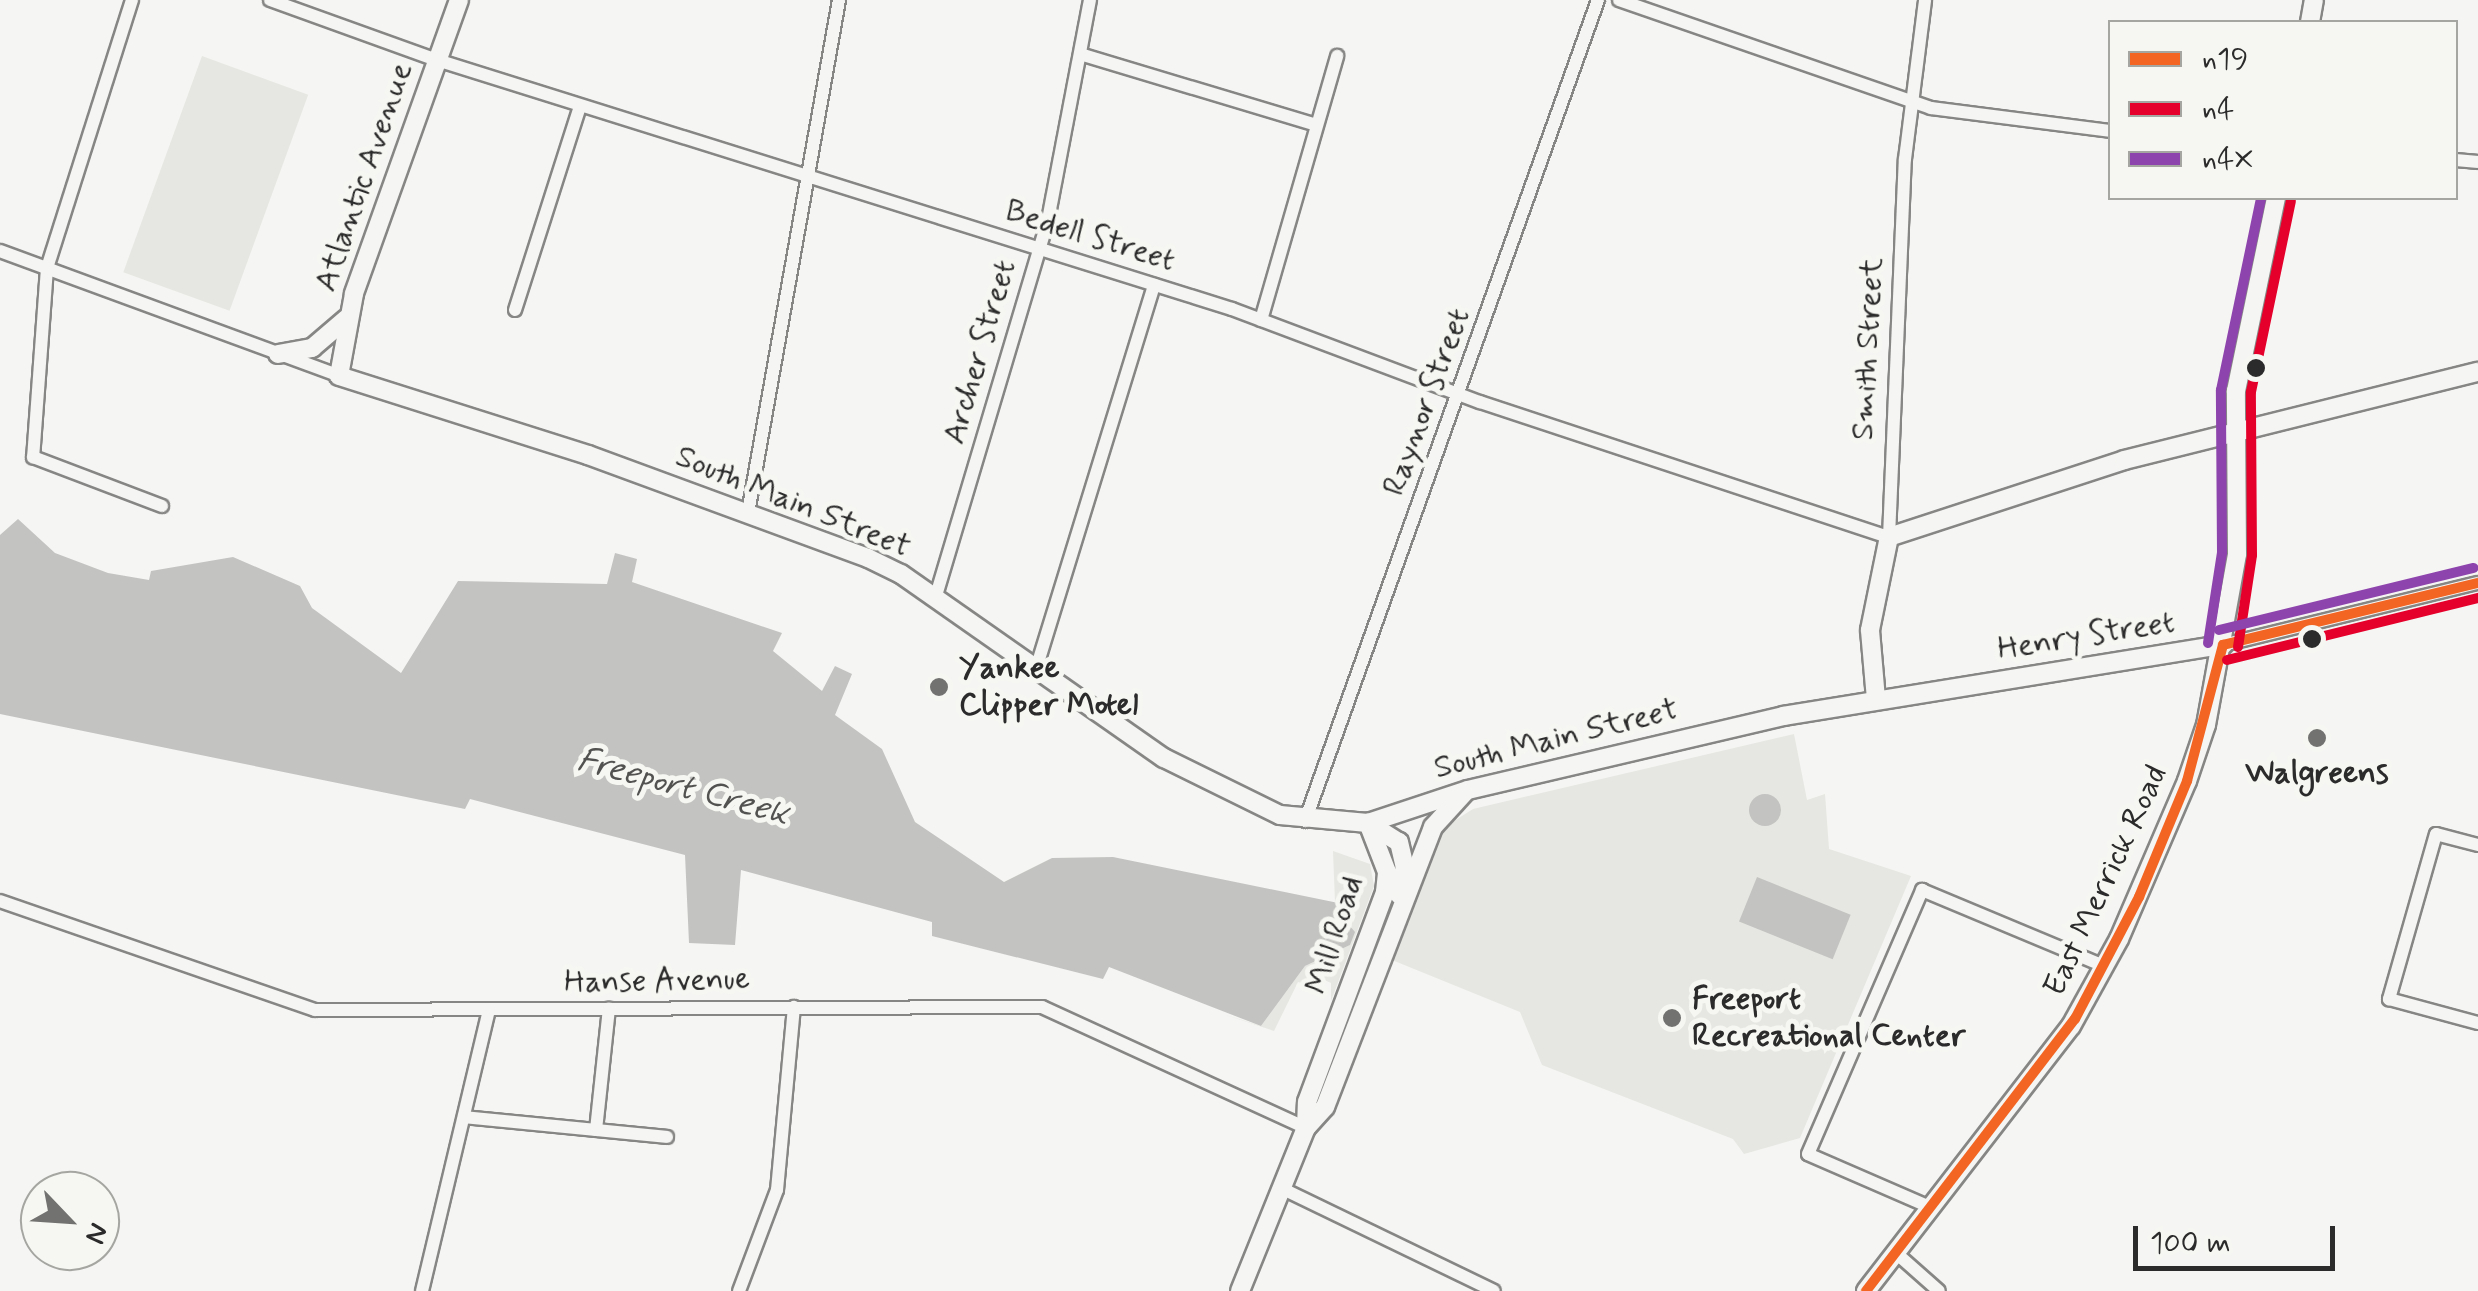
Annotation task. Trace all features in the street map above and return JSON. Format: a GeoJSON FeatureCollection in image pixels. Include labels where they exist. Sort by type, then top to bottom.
{"type":"FeatureCollection","features":[{"type":"Feature","properties":{"kind":"main road","name":"Atlantic Avenue"},"geometry":{"type":"LineString","coordinates":[[339,376],[346,319],[460,0]]}},
{"type":"Feature","properties":{"kind":"main road","name":"East Merrick Road"},"geometry":{"type":"LineString","coordinates":[[1866,1291],[2039,1072],[2104,966],[2187,781],[2223,645],[2237,554],[2238,430],[2248,312],[2276,200]]}},
{"type":"Feature","properties":{"kind":"main road"},"geometry":{"type":"LineString","coordinates":[[278,354],[312,348],[346,319]]}},
{"type":"Feature","properties":{"kind":"main road"},"geometry":{"type":"LineString","coordinates":[[1889,538],[2030,488],[2238,430],[2478,372]]}},
{"type":"Feature","properties":{"kind":"main road","name":"South Main Street"},"geometry":{"type":"LineString","coordinates":[[339,376],[748,513],[868,558],[936,598],[1164,758],[1256,805],[1305,821],[1368,823],[1468,790],[1876,699]]}},
{"type":"Feature","properties":{"kind":"main road","name":"Smith Street"},"geometry":{"type":"LineString","coordinates":[[1876,699],[1870,630],[1889,538]]}},
{"type":"Feature","properties":{"kind":"main road","name":"Henry Street"},"geometry":{"type":"LineString","coordinates":[[1876,699],[2223,645]]}},
{"type":"Feature","properties":{"kind":"main road","name":"Mill Road"},"geometry":{"type":"LineString","coordinates":[[1306,1128],[1325,1107],[1432,827],[1468,790]]}},
{"type":"Feature","properties":{"kind":"main road","name":"Mill Road"},"geometry":{"type":"LineString","coordinates":[[1368,823],[1391,834],[1402,852],[1392,928]]}},
{"type":"Feature","properties":{"kind":"main road","name":"Mill Road"},"geometry":{"type":"LineString","coordinates":[[1248,1286],[1306,1128],[1307,1102],[1385,892],[1387,872],[1368,823]]}},
{"type":"Feature","properties":{"kind":"street"},"geometry":{"type":"LineString","coordinates":[[132,0],[46,268],[32,457],[162,506]]}},
{"type":"Feature","properties":{"kind":"street","name":"Bedell Street"},"geometry":{"type":"LineString","coordinates":[[270,0],[437,60],[1260,320],[1458,394],[1889,538]]}},
{"type":"Feature","properties":{"kind":"street"},"geometry":{"type":"LineString","coordinates":[[748,513],[839,0]]}},
{"type":"Feature","properties":{"kind":"street","name":"Archer Street"},"geometry":{"type":"LineString","coordinates":[[936,598],[1038,249],[1090,0]]}},
{"type":"Feature","properties":{"kind":"street","name":"Raynor Street"},"geometry":{"type":"LineString","coordinates":[[1305,821],[1598,0]]}},
{"type":"Feature","properties":{"kind":"street"},"geometry":{"type":"LineString","coordinates":[[1619,0],[1910,101],[2108,131]]}},
{"type":"Feature","properties":{"kind":"street","name":"Smith Street"},"geometry":{"type":"LineString","coordinates":[[1889,538],[1910,101],[1924,0]]}},
{"type":"Feature","properties":{"kind":"street"},"geometry":{"type":"LineString","coordinates":[[1080,54],[1317,125]]}},
{"type":"Feature","properties":{"kind":"street"},"geometry":{"type":"LineString","coordinates":[[1260,320],[1337,56]]}},
{"type":"Feature","properties":{"kind":"street"},"geometry":{"type":"LineString","coordinates":[[515,310],[580,106]]}},
{"type":"Feature","properties":{"kind":"street","name":"South Main Street"},"geometry":{"type":"LineString","coordinates":[[0,251],[339,376]]}},
{"type":"Feature","properties":{"kind":"street"},"geometry":{"type":"LineString","coordinates":[[1036,669],[1154,285]]}},
{"type":"Feature","properties":{"kind":"street","name":"Henry Street"},"geometry":{"type":"LineString","coordinates":[[2223,645],[2478,583]]}},
{"type":"Feature","properties":{"kind":"street"},"geometry":{"type":"LineString","coordinates":[[2478,845],[2436,834],[2389,999],[2478,1022]]}},
{"type":"Feature","properties":{"kind":"street"},"geometry":{"type":"LineString","coordinates":[[1932,1208],[1808,1154],[1922,890],[2104,966]]}},
{"type":"Feature","properties":{"kind":"street","name":"Hanse Avenue"},"geometry":{"type":"LineString","coordinates":[[0,901],[288,1006],[489,1010],[1042,1007],[1306,1128]]}},
{"type":"Feature","properties":{"kind":"street"},"geometry":{"type":"LineString","coordinates":[[739,1291],[777,1190],[794,1007]]}},
{"type":"Feature","properties":{"kind":"street"},"geometry":{"type":"LineString","coordinates":[[596,1130],[609,1008]]}},
{"type":"Feature","properties":{"kind":"street"},"geometry":{"type":"LineString","coordinates":[[422,1291],[489,1010]]}},
{"type":"Feature","properties":{"kind":"street"},"geometry":{"type":"LineString","coordinates":[[464,1117],[667,1137]]}},
{"type":"Feature","properties":{"kind":"street"},"geometry":{"type":"LineString","coordinates":[[1283,1189],[1494,1291]]}},
{"type":"Feature","properties":{"kind":"street"},"geometry":{"type":"LineString","coordinates":[[1896,1253],[1939,1291]]}},
{"type":"Feature","properties":{"kind":"shaded area"},"geometry":{"type":"Polygon","coordinates":[[[202,56],[308,95],[230,311],[123,272],[202,56]]]}},
{"type":"Feature","properties":{"kind":"shaded area"},"geometry":{"type":"Polygon","coordinates":[[[1794,734],[1807,800],[1825,794],[1829,849],[1911,876],[1800,1138],[1744,1154],[1733,1139],[1542,1065],[1520,1012],[1392,960],[1443,828],[1473,809],[1794,734]]]}},
{"type":"Feature","properties":{"kind":"shaded area"},"geometry":{"type":"Polygon","coordinates":[[[1333,851],[1370,864],[1374,886],[1331,1001],[1331,983],[1314,975],[1308,985],[1298,982],[1274,1031],[1223,1014],[1261,1026],[1305,966],[1350,945],[1353,906],[1335,902],[1333,851]]]}},
{"type":"Feature","properties":{"kind":"water","name":"Freeport Creek"},"geometry":{"type":"Polygon","coordinates":[[[18,519],[55,553],[108,573],[149,580],[151,571],[233,557],[300,586],[312,608],[401,673],[458,581],[607,584],[615,553],[637,559],[632,582],[782,633],[773,651],[822,691],[835,666],[852,674],[835,715],[882,749],[915,822],[1004,882],[1052,858],[1113,857],[1353,906],[1349,925],[1355,932],[1350,945],[1305,966],[1261,1026],[1109,967],[1103,979],[932,936],[932,922],[741,870],[735,945],[689,943],[685,855],[470,799],[465,809],[0,714],[0,535],[18,519]]]}},
{"type":"Feature","properties":{"kind":"water"},"geometry":{"type":"Polygon","coordinates":[[[1765,794],[1776,799],[1781,810],[1776,821],[1765,826],[1754,821],[1749,810],[1754,799],[1765,794]]]}},
{"type":"Feature","properties":{"kind":"water"},"geometry":{"type":"Polygon","coordinates":[[[1757,877],[1851,915],[1833,959],[1739,922],[1757,877]]]}},
{"type":"Feature","properties":{"kind":"transit line","name":"n4X"},"geometry":{"type":"LineString","coordinates":[[2208,643],[2222,553],[2221,390],[2261,200]]}},
{"type":"Feature","properties":{"kind":"transit line","name":"n4"},"geometry":{"type":"LineString","coordinates":[[2238,647],[2252,555],[2251,392],[2291,201]]}},
{"type":"Feature","properties":{"kind":"transit line","name":"n4X"},"geometry":{"type":"LineString","coordinates":[[2219,630],[2474,568]]}},
{"type":"Feature","properties":{"kind":"transit line","name":"n19"},"geometry":{"type":"LineString","coordinates":[[2223,645],[2478,583]]}},
{"type":"Feature","properties":{"kind":"transit line","name":"n4"},"geometry":{"type":"LineString","coordinates":[[2227,660],[2478,598]]}},
{"type":"Feature","properties":{"kind":"transit line","name":"n19"},"geometry":{"type":"LineString","coordinates":[[1866,1291],[2075,1019],[2139,897],[2187,781],[2223,645]]}},
{"type":"Feature","properties":{"kind":"place","name":"Yankee Clipper Motel"},"geometry":{"type":"Point","coordinates":[939,687]}},
{"type":"Feature","properties":{"kind":"place","name":"Walgreens"},"geometry":{"type":"Point","coordinates":[2317,738]}},
{"type":"Feature","properties":{"kind":"place","name":"Freeport Recreational Center"},"geometry":{"type":"Point","coordinates":[1672,1018]}}]}
